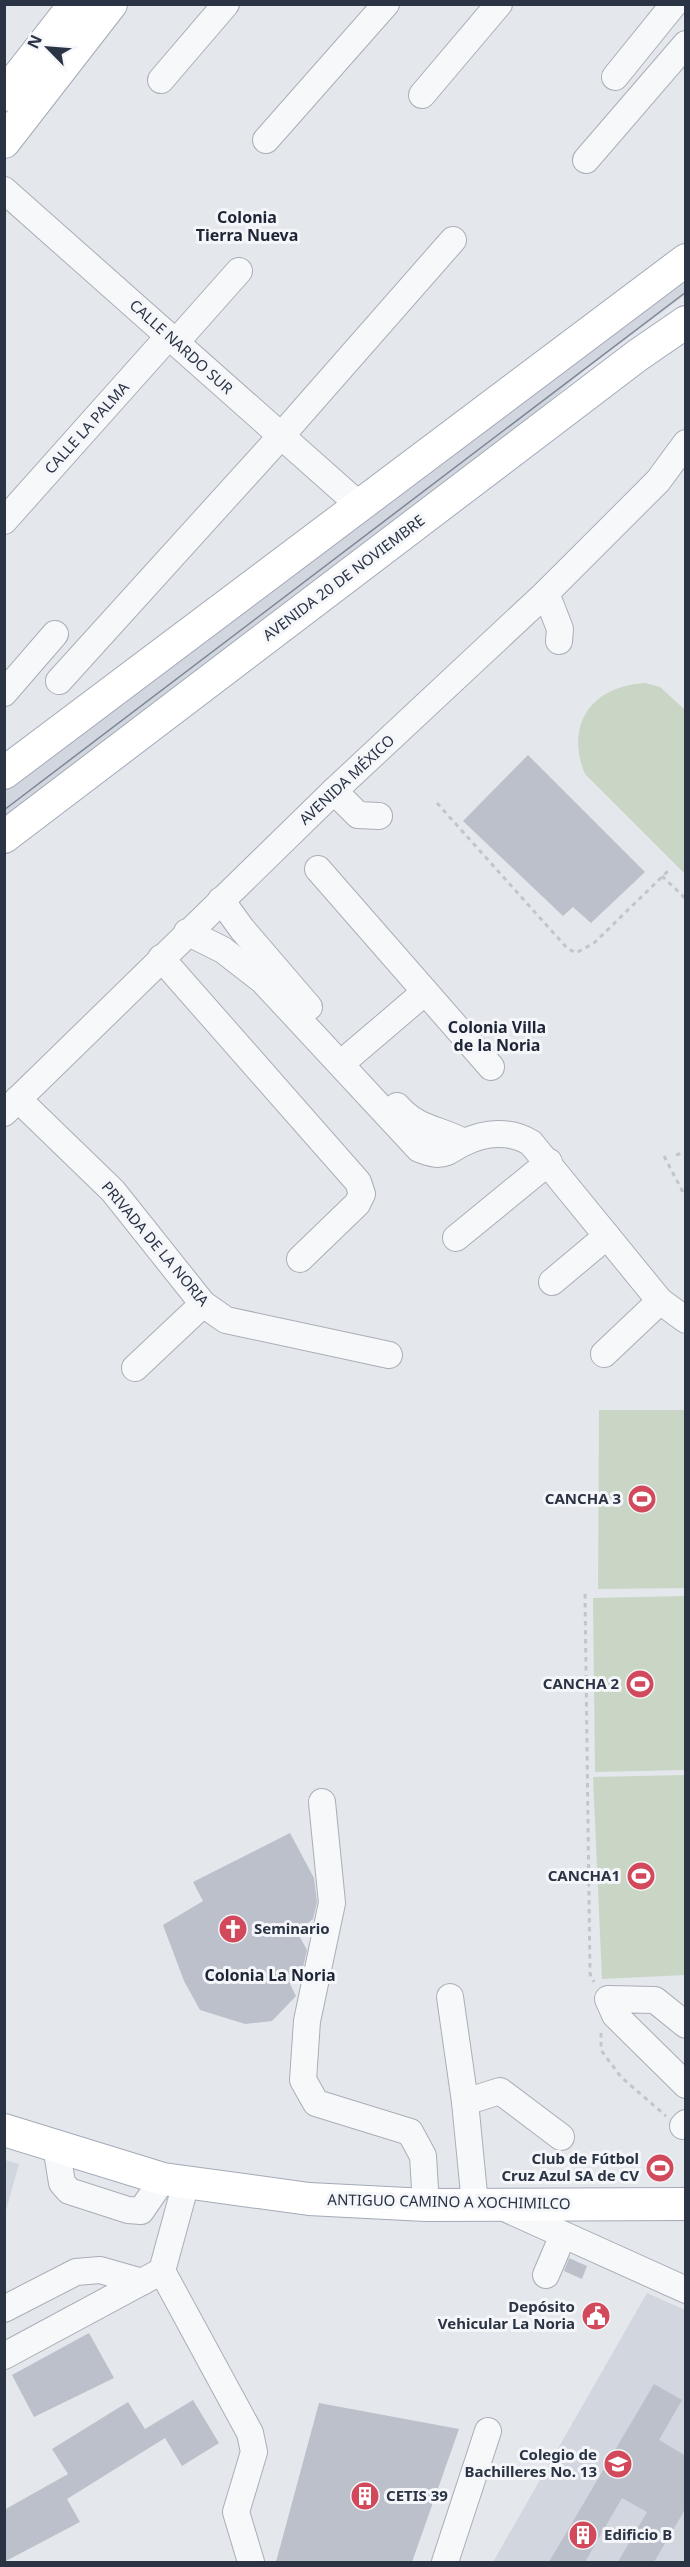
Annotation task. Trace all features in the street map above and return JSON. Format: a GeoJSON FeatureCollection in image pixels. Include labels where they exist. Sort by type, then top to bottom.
{"type":"FeatureCollection","features":[{"type":"Feature","properties":{"kind":"main road"},"geometry":{"type":"LineString","coordinates":[[4,95],[75,4]]}},
{"type":"Feature","properties":{"kind":"main road"},"geometry":{"type":"LineString","coordinates":[[4,142],[111,4]]}},
{"type":"Feature","properties":{"kind":"main road"},"geometry":{"type":"LineString","coordinates":[[4,773],[358,504],[686,260]]}},
{"type":"Feature","properties":{"kind":"main road","name":"AVENIDA 20 DE NOVIEMBRE"},"geometry":{"type":"LineString","coordinates":[[4,837],[638,355],[686,322]]}},
{"type":"Feature","properties":{"kind":"main road","name":"ANTIGUO CAMINO A XOCHIMILCO"},"geometry":{"type":"LineString","coordinates":[[4,2130],[174,2181],[309,2199],[426,2205],[686,2204]]}},
{"type":"Feature","properties":{"kind":"street"},"geometry":{"type":"LineString","coordinates":[[161,80],[226,4]]}},
{"type":"Feature","properties":{"kind":"street"},"geometry":{"type":"LineString","coordinates":[[266,140],[386,4]]}},
{"type":"Feature","properties":{"kind":"street"},"geometry":{"type":"LineString","coordinates":[[422,95],[499,4]]}},
{"type":"Feature","properties":{"kind":"street"},"geometry":{"type":"LineString","coordinates":[[615,77],[675,4]]}},
{"type":"Feature","properties":{"kind":"street"},"geometry":{"type":"LineString","coordinates":[[586,160],[686,44]]}},
{"type":"Feature","properties":{"kind":"street","name":"CALLE NARDO SUR"},"geometry":{"type":"LineString","coordinates":[[4,190],[358,504]]}},
{"type":"Feature","properties":{"kind":"street"},"geometry":{"type":"LineString","coordinates":[[59,681],[281,436],[453,240]]}},
{"type":"Feature","properties":{"kind":"street","name":"CALLE LA PALMA"},"geometry":{"type":"LineString","coordinates":[[4,521],[172,339],[239,271]]}},
{"type":"Feature","properties":{"kind":"street","name":"AVENIDA MÉXICO"},"geometry":{"type":"LineString","coordinates":[[11,1106],[334,791],[546,593],[658,481],[686,443]]}},
{"type":"Feature","properties":{"kind":"street"},"geometry":{"type":"LineString","coordinates":[[546,593],[560,629],[559,641]]}},
{"type":"Feature","properties":{"kind":"street"},"geometry":{"type":"LineString","coordinates":[[4,693],[54,634]]}},
{"type":"Feature","properties":{"kind":"street"},"geometry":{"type":"LineString","coordinates":[[334,791],[358,815],[379,816]]}},
{"type":"Feature","properties":{"kind":"street"},"geometry":{"type":"LineString","coordinates":[[318,869],[490,1067]]}},
{"type":"Feature","properties":{"kind":"street"},"geometry":{"type":"LineString","coordinates":[[222,900],[270,975],[372,1089],[419,1149],[436,1155],[452,1150],[464,1142],[500,1133],[517,1133],[531,1143],[549,1162],[660,1301],[686,1320]]}},
{"type":"Feature","properties":{"kind":"street"},"geometry":{"type":"LineString","coordinates":[[187,932],[270,975]]}},
{"type":"Feature","properties":{"kind":"street"},"geometry":{"type":"LineString","coordinates":[[161,958],[358,1182],[362,1194],[357,1204],[300,1259]]}},
{"type":"Feature","properties":{"kind":"street"},"geometry":{"type":"LineString","coordinates":[[351,1055],[425,992]]}},
{"type":"Feature","properties":{"kind":"street"},"geometry":{"type":"LineString","coordinates":[[315,1025],[351,1055],[372,1089]]}},
{"type":"Feature","properties":{"kind":"street","name":"PRIVADA DE LA NORIA"},"geometry":{"type":"LineString","coordinates":[[11,1106],[113,1191],[204,1304],[226,1320],[389,1355]]}},
{"type":"Feature","properties":{"kind":"street"},"geometry":{"type":"LineString","coordinates":[[456,1238],[549,1162]]}},
{"type":"Feature","properties":{"kind":"street"},"geometry":{"type":"LineString","coordinates":[[552,1282],[607,1236]]}},
{"type":"Feature","properties":{"kind":"street"},"geometry":{"type":"LineString","coordinates":[[604,1354],[660,1301]]}},
{"type":"Feature","properties":{"kind":"street"},"geometry":{"type":"LineString","coordinates":[[135,1368],[204,1304]]}},
{"type":"Feature","properties":{"kind":"street"},"geometry":{"type":"LineString","coordinates":[[322,1802],[332,1903],[308,2021],[303,2080],[316,2103],[410,2132],[423,2156],[426,2205]]}},
{"type":"Feature","properties":{"kind":"street"},"geometry":{"type":"LineString","coordinates":[[450,1996],[465,2102],[486,2204],[563,2235],[686,2290]]}},
{"type":"Feature","properties":{"kind":"street"},"geometry":{"type":"LineString","coordinates":[[686,2025],[655,2000],[608,1999],[615,2015],[686,2085]]}},
{"type":"Feature","properties":{"kind":"street"},"geometry":{"type":"LineString","coordinates":[[465,2102],[501,2091],[561,2137]]}},
{"type":"Feature","properties":{"kind":"street"},"geometry":{"type":"LineString","coordinates":[[174,2181],[152,2277],[250,2433],[254,2452],[236,2512],[251,2562]]}},
{"type":"Feature","properties":{"kind":"street"},"geometry":{"type":"LineString","coordinates":[[546,2275],[563,2235]]}},
{"type":"Feature","properties":{"kind":"street"},"geometry":{"type":"LineString","coordinates":[[4,2309],[76,2272],[100,2271],[152,2277]]}},
{"type":"Feature","properties":{"kind":"street"},"geometry":{"type":"LineString","coordinates":[[4,2356],[152,2277]]}},
{"type":"Feature","properties":{"kind":"street"},"geometry":{"type":"LineString","coordinates":[[445,2562],[488,2431]]}},
{"type":"Feature","properties":{"kind":"path"},"geometry":{"type":"LineString","coordinates":[[437,803],[559,939],[576,953],[594,943],[670,869]]}},
{"type":"Feature","properties":{"kind":"path"},"geometry":{"type":"LineString","coordinates":[[662,876],[686,899]]}},
{"type":"Feature","properties":{"kind":"path"},"geometry":{"type":"LineString","coordinates":[[676,1155],[686,1152]]}},
{"type":"Feature","properties":{"kind":"path"},"geometry":{"type":"LineString","coordinates":[[664,1156],[686,1198]]}},
{"type":"Feature","properties":{"kind":"path"},"geometry":{"type":"LineString","coordinates":[[585,1594],[590,1974],[597,1990]]}},
{"type":"Feature","properties":{"kind":"path"},"geometry":{"type":"LineString","coordinates":[[601,2030],[601,2050],[621,2077],[667,2118],[685,2125]]}},
{"type":"Feature","properties":{"kind":"shaded area"},"geometry":{"type":"Polygon","coordinates":[[[685,275],[685,295],[581,373],[526,422],[5,819],[5,791],[685,275]]]}},
{"type":"Feature","properties":{"kind":"shaded area"},"geometry":{"type":"Polygon","coordinates":[[[5,2160],[19,2164],[4,2214],[5,2160]]]}},
{"type":"Feature","properties":{"kind":"shaded area","name":"Colegio de Bachilleres No. 13"},"geometry":{"type":"Polygon","coordinates":[[[647,2293],[685,2310],[685,2562],[493,2562],[647,2293]]]}},
{"type":"Feature","properties":{"kind":"green space"},"geometry":{"type":"Polygon","coordinates":[[[645,683],[660,687],[685,710],[685,874],[585,774],[579,756],[578,739],[581,724],[588,710],[611,691],[645,683]]]}},
{"type":"Feature","properties":{"kind":"green space","name":"CANCHA 3"},"geometry":{"type":"Polygon","coordinates":[[[599,1410],[685,1410],[685,1588],[598,1589],[599,1410]]]}},
{"type":"Feature","properties":{"kind":"green space","name":"CANCHA 2"},"geometry":{"type":"Polygon","coordinates":[[[685,1596],[685,1770],[595,1772],[593,1598],[685,1596]]]}},
{"type":"Feature","properties":{"kind":"green space","name":"CANCHA1"},"geometry":{"type":"Polygon","coordinates":[[[685,1775],[685,1975],[602,1979],[593,1777],[685,1775]]]}},
{"type":"Feature","properties":{"kind":"building"},"geometry":{"type":"Polygon","coordinates":[[[528,755],[645,872],[591,923],[573,907],[563,916],[463,821],[528,755]]]}},
{"type":"Feature","properties":{"kind":"building","name":"Seminario"},"geometry":{"type":"Polygon","coordinates":[[[290,1833],[314,1878],[317,1902],[313,1919],[297,1932],[307,1950],[302,1972],[290,1984],[296,1996],[272,2021],[245,2024],[200,2010],[184,1981],[163,1925],[203,1901],[193,1882],[290,1833]]]}},
{"type":"Feature","properties":{"kind":"building"},"geometry":{"type":"Polygon","coordinates":[[[569,2258],[587,2266],[582,2279],[564,2271],[569,2258]]]}},
{"type":"Feature","properties":{"kind":"building"},"geometry":{"type":"Polygon","coordinates":[[[89,2333],[114,2378],[34,2417],[12,2375],[89,2333]]]}},
{"type":"Feature","properties":{"kind":"building"},"geometry":{"type":"Polygon","coordinates":[[[654,2384],[682,2400],[659,2440],[686,2456],[686,2508],[654,2562],[618,2562],[647,2512],[622,2498],[585,2562],[549,2562],[654,2384]]]}},
{"type":"Feature","properties":{"kind":"building"},"geometry":{"type":"Polygon","coordinates":[[[193,2400],[219,2443],[182,2466],[165,2438],[67,2499],[80,2522],[4,2562],[4,2510],[68,2474],[52,2449],[128,2402],[145,2429],[193,2400]]]}},
{"type":"Feature","properties":{"kind":"building","name":"CETIS 39"},"geometry":{"type":"Polygon","coordinates":[[[319,2403],[459,2429],[412,2562],[276,2562],[319,2403]]]}},
{"type":"Feature","properties":{"kind":"tram line"},"geometry":{"type":"LineString","coordinates":[[4,810],[686,292]]}},
{"type":"Feature","properties":{"kind":"place","name":"CANCHA 3"},"geometry":{"type":"Point","coordinates":[642,1499]}},
{"type":"Feature","properties":{"kind":"place","name":"CANCHA 2"},"geometry":{"type":"Point","coordinates":[640,1684]}},
{"type":"Feature","properties":{"kind":"place","name":"CANCHA1"},"geometry":{"type":"Point","coordinates":[641,1876]}},
{"type":"Feature","properties":{"kind":"place","name":"Seminario"},"geometry":{"type":"Point","coordinates":[233,1929]}},
{"type":"Feature","properties":{"kind":"place","name":"Club de Fútbol Cruz Azul SA de CV"},"geometry":{"type":"Point","coordinates":[660,2168]}},
{"type":"Feature","properties":{"kind":"place","name":"Depósito Vehicular La Noria"},"geometry":{"type":"Point","coordinates":[596,2316]}},
{"type":"Feature","properties":{"kind":"place","name":"Colegio de Bachilleres No. 13"},"geometry":{"type":"Point","coordinates":[618,2464]}},
{"type":"Feature","properties":{"kind":"place","name":"CETIS 39"},"geometry":{"type":"Point","coordinates":[365,2496]}},
{"type":"Feature","properties":{"kind":"place","name":"Edificio B"},"geometry":{"type":"Point","coordinates":[583,2535]}},
{"type":"Feature","properties":{"kind":"district","name":"Colonia Tierra Nueva"},"geometry":{"type":"Point","coordinates":[247,226]}},
{"type":"Feature","properties":{"kind":"district","name":"Colonia Villa de la Noria"},"geometry":{"type":"Point","coordinates":[497,1036]}},
{"type":"Feature","properties":{"kind":"district","name":"Colonia La Noria"},"geometry":{"type":"Point","coordinates":[270,1975]}}]}
